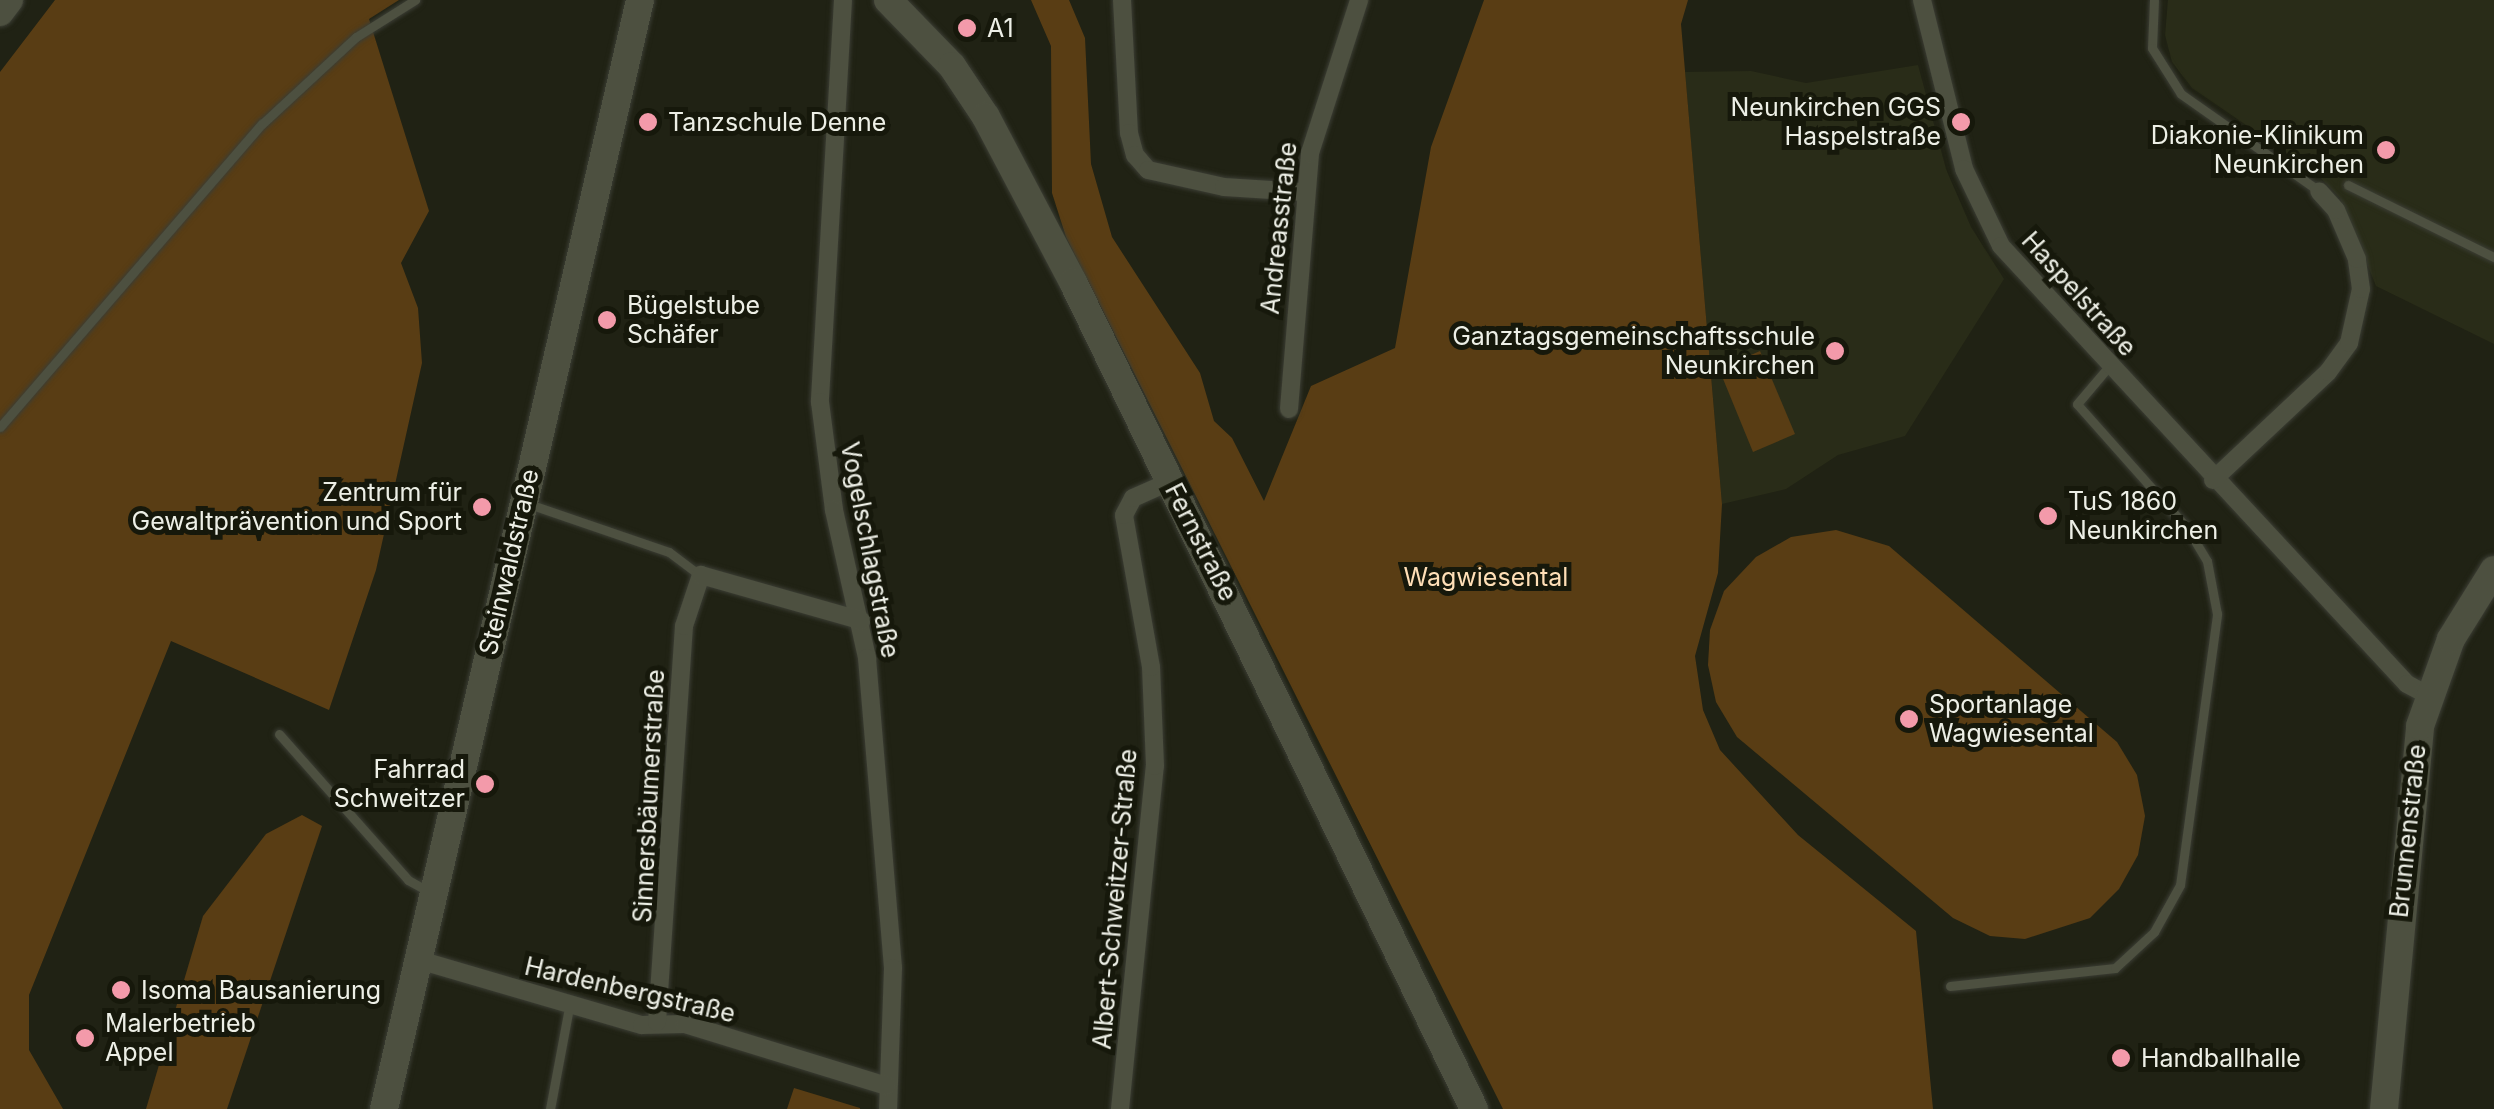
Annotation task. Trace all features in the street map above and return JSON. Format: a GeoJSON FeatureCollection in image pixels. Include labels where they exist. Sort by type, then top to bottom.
{"type":"FeatureCollection","features":[{"type":"Feature","properties":{"kind":"street"},"geometry":{"type":"LineString","coordinates":[[0,12],[9,0]]}},
{"type":"Feature","properties":{"kind":"street","name":"Vogelschlagstraße"},"geometry":{"type":"LineString","coordinates":[[843,0],[820,402],[834,510],[862,621],[893,968],[888,1109]]}},
{"type":"Feature","properties":{"kind":"street","name":"Fernstraße"},"geometry":{"type":"LineString","coordinates":[[888,0],[952,66],[986,117],[1170,482],[1474,1109]]}},
{"type":"Feature","properties":{"kind":"street"},"geometry":{"type":"LineString","coordinates":[[1122,0],[1129,132],[1148,170],[1224,187],[1303,192]]}},
{"type":"Feature","properties":{"kind":"street","name":"Andreasstraße"},"geometry":{"type":"LineString","coordinates":[[1289,408],[1303,192],[1320,104],[1359,0]]}},
{"type":"Feature","properties":{"kind":"street","name":"Haspelstraße"},"geometry":{"type":"LineString","coordinates":[[1922,0],[1947,111],[1982,212],[2019,269],[2406,684],[2428,695]]}},
{"type":"Feature","properties":{"kind":"street","name":"Steinwaldstraße"},"geometry":{"type":"LineString","coordinates":[[384,1109],[637,5]]}},
{"type":"Feature","properties":{"kind":"street"},"geometry":{"type":"LineString","coordinates":[[2213,480],[2328,372],[2349,344],[2361,289],[2357,259],[2342,221],[2319,191]]}},
{"type":"Feature","properties":{"kind":"street","name":"Albert-Schweitzer-Straße"},"geometry":{"type":"LineString","coordinates":[[1120,1109],[1155,766],[1152,667],[1124,516],[1133,498],[1170,482]]}},
{"type":"Feature","properties":{"kind":"street","name":"Brunnenstraße"},"geometry":{"type":"LineString","coordinates":[[2384,1109],[2401,892],[2428,695],[2450,638],[2494,570]]}},
{"type":"Feature","properties":{"kind":"street"},"geometry":{"type":"LineString","coordinates":[[701,575],[862,621]]}},
{"type":"Feature","properties":{"kind":"street","name":"Sinnersbäumerstraße"},"geometry":{"type":"LineString","coordinates":[[656,1022],[684,626],[701,575]]}},
{"type":"Feature","properties":{"kind":"street","name":"Hardenbergstraße"},"geometry":{"type":"LineString","coordinates":[[419,960],[568,1006],[685,1024],[887,1086]]}},
{"type":"Feature","properties":{"kind":"lane"},"geometry":{"type":"LineString","coordinates":[[0,426],[262,124],[356,37],[415,0]]}},
{"type":"Feature","properties":{"kind":"lane"},"geometry":{"type":"LineString","coordinates":[[2154,0],[2152,48],[2174,86],[2319,191]]}},
{"type":"Feature","properties":{"kind":"lane"},"geometry":{"type":"LineString","coordinates":[[2348,185],[2494,257]]}},
{"type":"Feature","properties":{"kind":"lane"},"geometry":{"type":"LineString","coordinates":[[1950,986],[2115,968],[2154,932],[2180,885],[2217,614],[2207,561],[2188,529],[2078,404],[2110,366]]}},
{"type":"Feature","properties":{"kind":"lane"},"geometry":{"type":"LineString","coordinates":[[524,502],[669,552],[701,575]]}},
{"type":"Feature","properties":{"kind":"lane"},"geometry":{"type":"LineString","coordinates":[[279,734],[408,880],[432,893]]}},
{"type":"Feature","properties":{"kind":"lane"},"geometry":{"type":"LineString","coordinates":[[550,1109],[568,1006]]}},
{"type":"Feature","properties":{"kind":"shaded area","name":"Diakonie-Klinikum Neunkirchen"},"geometry":{"type":"Polygon","coordinates":[[[2168,0],[2494,0],[2494,344],[2376,286],[2340,198],[2317,174],[2192,88],[2172,62],[2165,35],[2168,0]]]}},
{"type":"Feature","properties":{"kind":"shaded area","name":"Ganztagsgemeinschaftsschule Neunkirchen"},"geometry":{"type":"Polygon","coordinates":[[[1918,65],[1946,169],[1971,227],[2004,279],[1905,436],[1838,455],[1786,489],[1722,504],[1685,72],[1751,71],[1806,83],[1918,65]]]}},
{"type":"Feature","properties":{"kind":"green space"},"geometry":{"type":"Polygon","coordinates":[[[55,0],[399,0],[369,19],[429,211],[401,263],[418,308],[422,363],[376,570],[329,710],[171,641],[29,995],[29,1050],[63,1109],[0,1109],[0,72],[55,0]]]}},
{"type":"Feature","properties":{"kind":"green space","name":"Wagwiesental"},"geometry":{"type":"Polygon","coordinates":[[[1031,0],[1069,0],[1085,38],[1091,164],[1112,237],[1200,373],[1214,421],[1232,438],[1264,501],[1311,386],[1395,348],[1431,147],[1484,0],[1688,0],[1681,24],[1722,504],[1718,573],[1695,656],[1703,710],[1720,750],[1798,835],[1916,931],[1933,1109],[1503,1109],[1066,237],[1052,193],[1051,46],[1031,0]]]}},
{"type":"Feature","properties":{"kind":"green space"},"geometry":{"type":"Polygon","coordinates":[[[1760,351],[1795,434],[1753,452],[1719,369],[1760,351]]]}},
{"type":"Feature","properties":{"kind":"green space","name":"Sportanlage Wagwiesental"},"geometry":{"type":"Polygon","coordinates":[[[1836,530],[1889,546],[2117,742],[2137,775],[2145,816],[2138,855],[2119,889],[2090,918],[2025,939],[1990,936],[1953,918],[1737,737],[1716,702],[1708,665],[1710,630],[1724,591],[1756,557],[1791,537],[1836,530]]]}},
{"type":"Feature","properties":{"kind":"green space"},"geometry":{"type":"Polygon","coordinates":[[[302,815],[322,826],[227,1109],[146,1109],[203,916],[266,834],[302,815]]]}},
{"type":"Feature","properties":{"kind":"green space"},"geometry":{"type":"Polygon","coordinates":[[[794,1088],[860,1108],[860,1109],[787,1109],[794,1088]]]}},
{"type":"Feature","properties":{"kind":"place","name":"A1"},"geometry":{"type":"Point","coordinates":[967,28]}},
{"type":"Feature","properties":{"kind":"place","name":"Tanzschule Denne"},"geometry":{"type":"Point","coordinates":[648,122]}},
{"type":"Feature","properties":{"kind":"place","name":"Neunkirchen GGS Haspelstraße"},"geometry":{"type":"Point","coordinates":[1961,122]}},
{"type":"Feature","properties":{"kind":"place","name":"Diakonie-Klinikum Neunkirchen"},"geometry":{"type":"Point","coordinates":[2386,150]}},
{"type":"Feature","properties":{"kind":"place","name":"Bügelstube Schäfer"},"geometry":{"type":"Point","coordinates":[607,320]}},
{"type":"Feature","properties":{"kind":"place","name":"Ganztagsgemeinschaftsschule Neunkirchen"},"geometry":{"type":"Point","coordinates":[1835,351]}},
{"type":"Feature","properties":{"kind":"place","name":"Zentrum für Gewaltprävention und Sport"},"geometry":{"type":"Point","coordinates":[482,507]}},
{"type":"Feature","properties":{"kind":"place","name":"TuS 1860 Neunkirchen"},"geometry":{"type":"Point","coordinates":[2048,516]}},
{"type":"Feature","properties":{"kind":"place","name":"Sportanlage Wagwiesental"},"geometry":{"type":"Point","coordinates":[1909,719]}},
{"type":"Feature","properties":{"kind":"place","name":"Fahrrad Schweitzer"},"geometry":{"type":"Point","coordinates":[485,784]}},
{"type":"Feature","properties":{"kind":"place","name":"Isoma Bausanierung"},"geometry":{"type":"Point","coordinates":[121,990]}},
{"type":"Feature","properties":{"kind":"place","name":"Malerbetrieb Appel"},"geometry":{"type":"Point","coordinates":[85,1038]}},
{"type":"Feature","properties":{"kind":"place","name":"Handballhalle"},"geometry":{"type":"Point","coordinates":[2121,1058]}}]}
